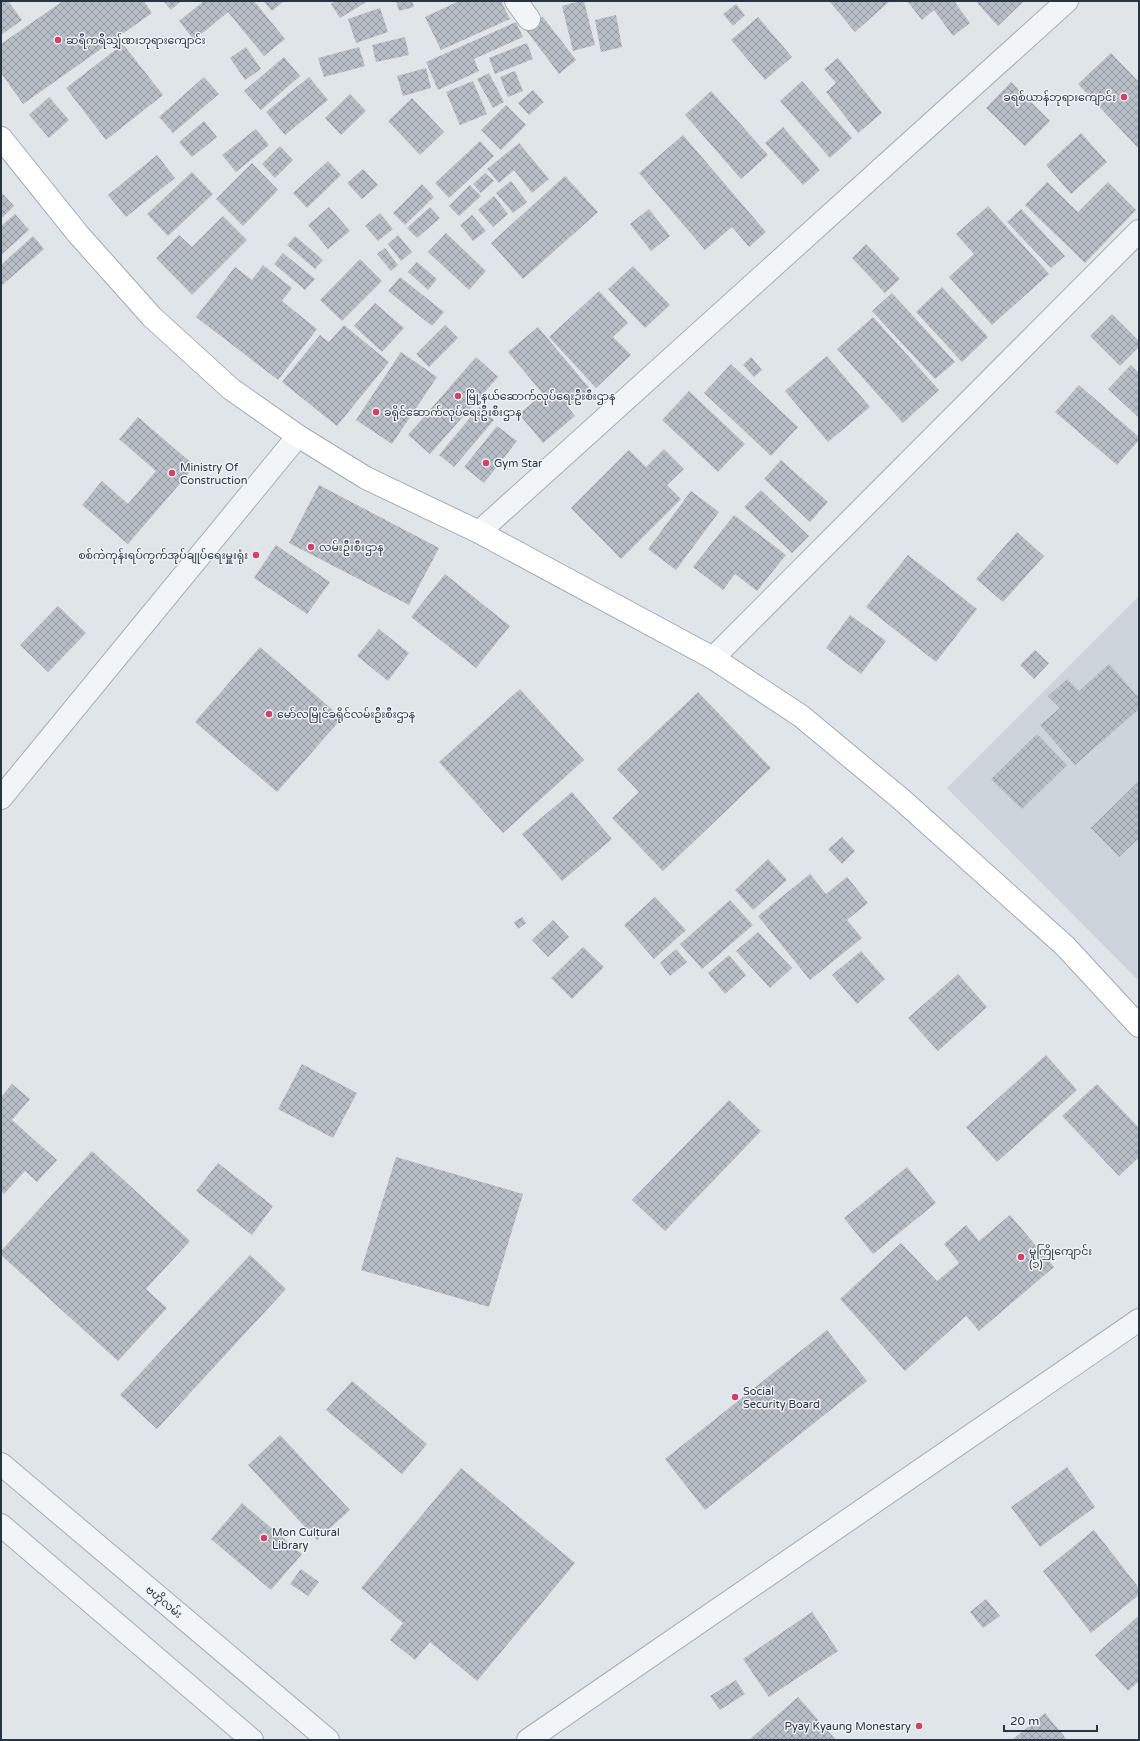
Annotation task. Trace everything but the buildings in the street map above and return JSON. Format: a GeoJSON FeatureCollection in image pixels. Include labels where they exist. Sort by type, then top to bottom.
{"type":"FeatureCollection","features":[{"type":"Feature","properties":{"kind":"main road"},"geometry":{"type":"LineString","coordinates":[[1,138],[78,234],[152,317],[231,389],[298,436],[366,478],[479,532],[713,658],[801,716],[901,799],[1065,946],[1139,1026]]}},
{"type":"Feature","properties":{"kind":"street"},"geometry":{"type":"LineString","coordinates":[[516,1],[529,19]]}},
{"type":"Feature","properties":{"kind":"street"},"geometry":{"type":"LineString","coordinates":[[479,532],[1067,1]]}},
{"type":"Feature","properties":{"kind":"street"},"geometry":{"type":"LineString","coordinates":[[713,658],[1139,230]]}},
{"type":"Feature","properties":{"kind":"street"},"geometry":{"type":"LineString","coordinates":[[1,798],[298,436]]}},
{"type":"Feature","properties":{"kind":"street"},"geometry":{"type":"LineString","coordinates":[[528,1740],[1139,1320]]}},
{"type":"Feature","properties":{"kind":"street","name":"ဗဟိုလမ်း"},"geometry":{"type":"LineString","coordinates":[[1,1464],[328,1740]]}},
{"type":"Feature","properties":{"kind":"street"},"geometry":{"type":"LineString","coordinates":[[1,1525],[252,1740]]}},
{"type":"Feature","properties":{"kind":"shaded area"},"geometry":{"type":"Polygon","coordinates":[[[1139,596],[1139,981],[947,788],[1139,596]]]}},
{"type":"Feature","properties":{"kind":"place","name":"ဆရီကရီသျှ်ဏးဘုရားကျောင်း"},"geometry":{"type":"Point","coordinates":[58,40]}},
{"type":"Feature","properties":{"kind":"place","name":"ခရစ်ယာန်ဘုရားကျောင်း"},"geometry":{"type":"Point","coordinates":[1124,97]}},
{"type":"Feature","properties":{"kind":"place","name":"မြို့နယ်ဆောက်လုပ်ရေးဦးစီးဌာန"},"geometry":{"type":"Point","coordinates":[458,396]}},
{"type":"Feature","properties":{"kind":"place","name":"ခရိုင်ဆောက်လုပ်ရေးဦးစီးဌာန"},"geometry":{"type":"Point","coordinates":[376,412]}},
{"type":"Feature","properties":{"kind":"place","name":"Gym Star"},"geometry":{"type":"Point","coordinates":[486,463]}},
{"type":"Feature","properties":{"kind":"place","name":"Ministry Of Construction"},"geometry":{"type":"Point","coordinates":[172,473]}},
{"type":"Feature","properties":{"kind":"place","name":"လမ်းဦးစီးဌာန"},"geometry":{"type":"Point","coordinates":[311,547]}},
{"type":"Feature","properties":{"kind":"place","name":"စစ်ကဲကုန်းရပ်ကွက်အုပ်ချုပ်ရေးမှူးရုံး"},"geometry":{"type":"Point","coordinates":[256,555]}},
{"type":"Feature","properties":{"kind":"place","name":"မော်လမြိုင်ခရိုင်လမ်းဦးစီးဌာန"},"geometry":{"type":"Point","coordinates":[269,714]}},
{"type":"Feature","properties":{"kind":"place","name":"မူကြိုကျောင်း (၁)"},"geometry":{"type":"Point","coordinates":[1021,1257]}},
{"type":"Feature","properties":{"kind":"place","name":"Social Security Board"},"geometry":{"type":"Point","coordinates":[735,1397]}},
{"type":"Feature","properties":{"kind":"place","name":"Mon Cultural Library"},"geometry":{"type":"Point","coordinates":[264,1538]}},
{"type":"Feature","properties":{"kind":"place","name":"Pyay Kyaung Monestary"},"geometry":{"type":"Point","coordinates":[919,1726]}}]}
